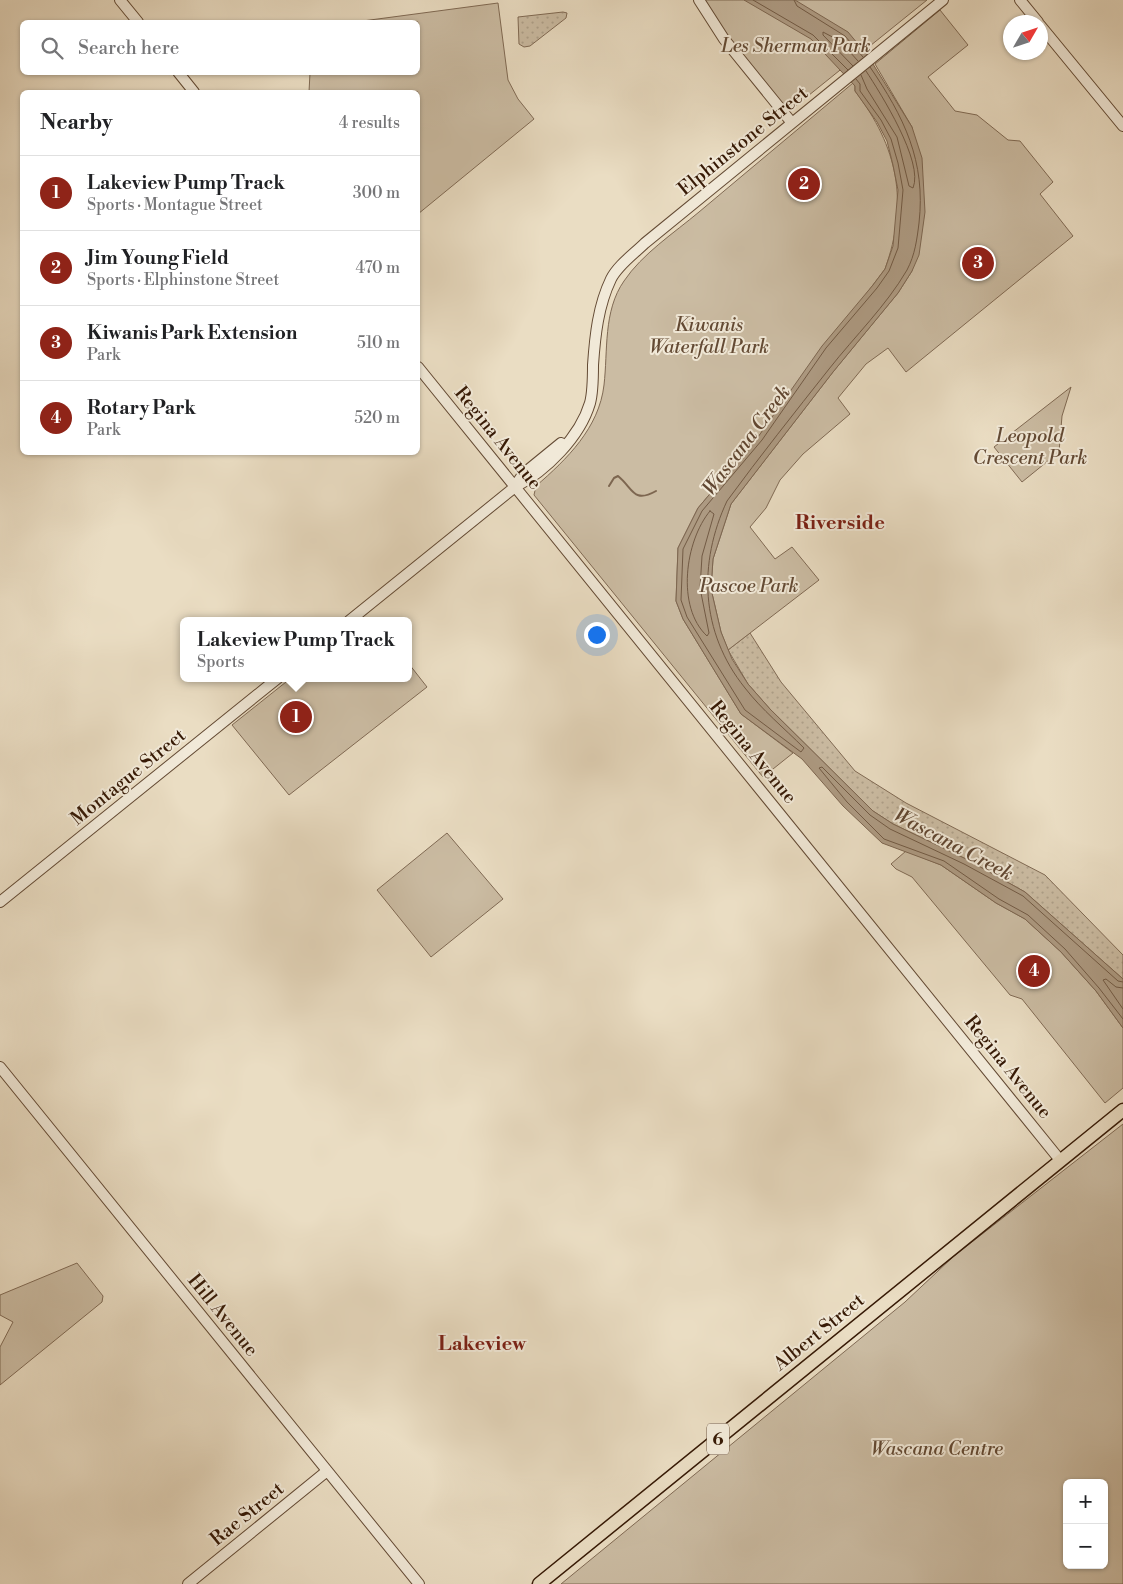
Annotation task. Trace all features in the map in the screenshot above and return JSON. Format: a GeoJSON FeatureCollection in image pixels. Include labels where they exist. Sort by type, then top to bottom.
{"type":"FeatureCollection","features":[{"type":"Feature","properties":{"kind":"main road","name":"Albert Street"},"geometry":{"type":"LineString","coordinates":[[539,1584],[1123,1110]]}},
{"type":"Feature","properties":{"kind":"street"},"geometry":{"type":"LineString","coordinates":[[120,0],[136,20]]}},
{"type":"Feature","properties":{"kind":"street"},"geometry":{"type":"LineString","coordinates":[[699,0],[724,40],[792,123]]}},
{"type":"Feature","properties":{"kind":"street","name":"Elphinstone Street"},"geometry":{"type":"LineString","coordinates":[[515,487],[528,480],[566,447],[569,439],[584,418],[590,402],[595,331],[606,290],[612,277],[625,262],[645,243],[943,0]]}},
{"type":"Feature","properties":{"kind":"street"},"geometry":{"type":"LineString","coordinates":[[1020,0],[1032,15]]}},
{"type":"Feature","properties":{"kind":"street"},"geometry":{"type":"LineString","coordinates":[[1048,35],[1123,126]]}},
{"type":"Feature","properties":{"kind":"street"},"geometry":{"type":"LineString","coordinates":[[180,75],[192,90]]}},
{"type":"Feature","properties":{"kind":"street","name":"Regina Avenue"},"geometry":{"type":"LineString","coordinates":[[420,369],[1060,1160]]}},
{"type":"Feature","properties":{"kind":"street"},"geometry":{"type":"LineString","coordinates":[[354,617],[515,487]]}},
{"type":"Feature","properties":{"kind":"street","name":"Montague Street"},"geometry":{"type":"LineString","coordinates":[[0,902],[273,682]]}},
{"type":"Feature","properties":{"kind":"street","name":"Hill Avenue"},"geometry":{"type":"LineString","coordinates":[[0,1067],[419,1584]]}},
{"type":"Feature","properties":{"kind":"street","name":"Rae Street"},"geometry":{"type":"LineString","coordinates":[[188,1584],[327,1471]]}},
{"type":"Feature","properties":{"kind":"green space","name":"Les Sherman Park"},"geometry":{"type":"Polygon","coordinates":[[[705,0],[927,0],[788,112],[733,44],[705,0]]]}},
{"type":"Feature","properties":{"kind":"green space"},"geometry":{"type":"Polygon","coordinates":[[[498,3],[508,80],[518,99],[534,119],[420,212],[420,90],[309,90],[310,75],[420,75],[420,20],[370,20],[498,3]]]}},
{"type":"Feature","properties":{"kind":"green space","name":"Pascoe Park"},"geometry":{"type":"Polygon","coordinates":[[[940,10],[968,45],[928,77],[955,111],[977,115],[1008,140],[1020,141],[1053,182],[1040,194],[1073,236],[906,372],[888,348],[866,364],[838,398],[850,414],[803,454],[780,480],[766,508],[750,527],[775,559],[792,547],[819,580],[728,650],[721,632],[711,589],[713,559],[731,504],[833,372],[898,293],[912,271],[912,127],[875,64],[940,10]]]}},
{"type":"Feature","properties":{"kind":"green space"},"geometry":{"type":"Polygon","coordinates":[[[567,13],[566,18],[530,46],[524,47],[519,44],[518,17],[567,13]]]}},
{"type":"Feature","properties":{"kind":"green space","name":"Kiwanis Waterfall Park"},"geometry":{"type":"Polygon","coordinates":[[[853,83],[855,91],[870,112],[881,133],[890,154],[895,176],[897,198],[896,221],[885,269],[758,437],[698,508],[678,548],[676,601],[683,619],[741,714],[793,753],[763,777],[534,495],[536,486],[570,454],[596,415],[604,385],[609,318],[617,293],[631,271],[659,244],[853,83]]]}},
{"type":"Feature","properties":{"kind":"green space","name":"Leopold Crescent Park"},"geometry":{"type":"Polygon","coordinates":[[[1071,387],[1062,416],[1059,452],[1022,482],[994,447],[1071,387]]]}},
{"type":"Feature","properties":{"kind":"green space"},"geometry":{"type":"Polygon","coordinates":[[[750,633],[781,682],[855,771],[906,803],[1045,875],[1123,955],[1123,979],[1025,892],[966,859],[893,824],[873,811],[770,709],[748,684],[728,650],[750,633]]]}},
{"type":"Feature","properties":{"kind":"green space"},"geometry":{"type":"Polygon","coordinates":[[[412,668],[427,687],[289,795],[232,725],[286,682],[412,682],[412,668]]]}},
{"type":"Feature","properties":{"kind":"green space"},"geometry":{"type":"Polygon","coordinates":[[[447,833],[503,899],[431,957],[377,890],[447,833]]]}},
{"type":"Feature","properties":{"kind":"green space"},"geometry":{"type":"Polygon","coordinates":[[[906,851],[941,865],[996,903],[1025,919],[1061,952],[1096,991],[1123,1028],[1123,1088],[1105,1103],[1022,999],[1010,995],[912,877],[896,869],[891,864],[906,851]]]}},
{"type":"Feature","properties":{"kind":"green space","name":"Wascana Centre"},"geometry":{"type":"Polygon","coordinates":[[[1123,1124],[1123,1584],[561,1584],[905,1302],[954,1256],[1123,1124]]]}},
{"type":"Feature","properties":{"kind":"green space"},"geometry":{"type":"Polygon","coordinates":[[[77,1263],[103,1296],[102,1302],[0,1385],[0,1347],[13,1322],[0,1315],[0,1295],[77,1263]]]}},
{"type":"Feature","properties":{"kind":"water"},"geometry":{"type":"Polygon","coordinates":[[[744,0],[795,0],[848,32],[868,56],[912,127],[922,158],[925,212],[919,255],[912,271],[898,293],[833,372],[731,504],[713,559],[711,589],[721,632],[732,659],[748,684],[770,709],[873,811],[893,824],[966,859],[1025,892],[1123,979],[1123,1028],[1096,991],[1061,952],[1025,919],[996,903],[941,865],[882,843],[843,806],[802,759],[741,714],[683,619],[676,601],[678,548],[698,508],[758,437],[822,346],[885,269],[893,246],[898,190],[887,141],[877,122],[855,91],[855,86],[811,39],[744,0]]]}},
{"type":"Feature","properties":{"kind":"waterway"},"geometry":{"type":"LineString","coordinates":[[609,486],[614,478],[618,476],[638,495],[648,495],[656,491]]}},
{"type":"Feature","properties":{"kind":"place","name":"Jim Young Field"},"geometry":{"type":"Point","coordinates":[804,184]}},
{"type":"Feature","properties":{"kind":"place","name":"Kiwanis Park Extension"},"geometry":{"type":"Point","coordinates":[978,263]}},
{"type":"Feature","properties":{"kind":"place","name":"Lakeview Pump Track"},"geometry":{"type":"Point","coordinates":[296,717]}},
{"type":"Feature","properties":{"kind":"place","name":"Rotary Park"},"geometry":{"type":"Point","coordinates":[1034,971]}},
{"type":"Feature","properties":{"kind":"district","name":"Riverside"},"geometry":{"type":"Point","coordinates":[840,523]}},
{"type":"Feature","properties":{"kind":"district","name":"Lakeview"},"geometry":{"type":"Point","coordinates":[482,1344]}},
{"type":"Feature","properties":{"kind":"water label","name":"Wascana Creek"},"geometry":{"type":"Point","coordinates":[747,441]}},
{"type":"Feature","properties":{"kind":"water label","name":"Wascana Creek"},"geometry":{"type":"Point","coordinates":[953,845]}}]}
